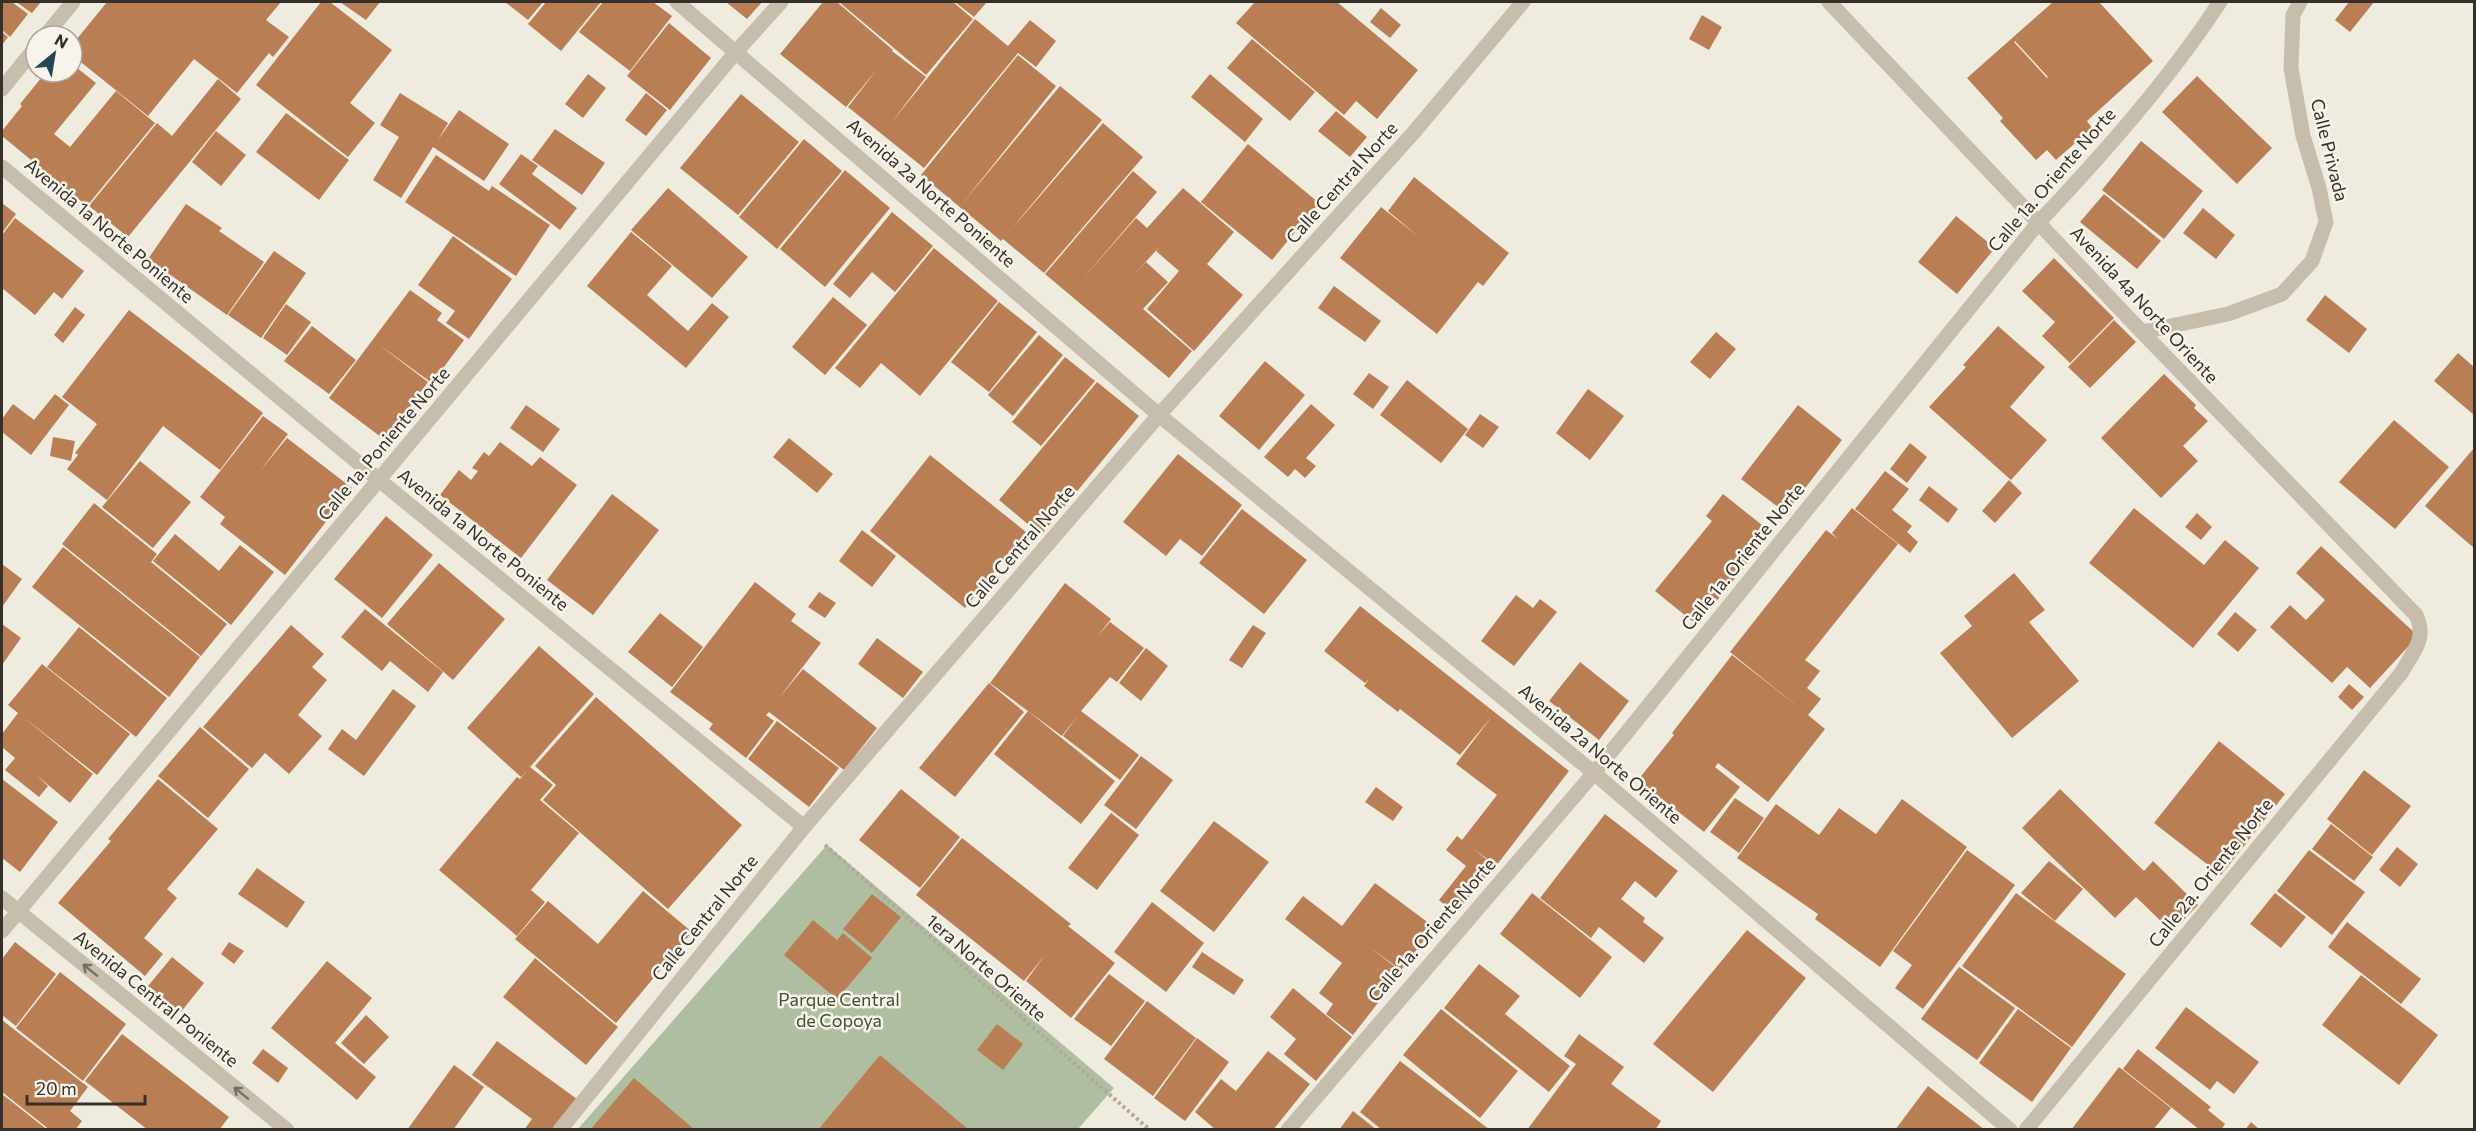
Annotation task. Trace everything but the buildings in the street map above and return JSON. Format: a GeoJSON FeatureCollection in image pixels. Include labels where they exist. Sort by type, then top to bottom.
{"type":"FeatureCollection","features":[{"type":"Feature","properties":{"kind":"street"},"geometry":{"type":"LineString","coordinates":[[55,24],[73,2]]}},
{"type":"Feature","properties":{"kind":"street","name":"Avenida 2a Norte Poniente"},"geometry":{"type":"LineString","coordinates":[[677,2],[1159,415]]}},
{"type":"Feature","properties":{"kind":"street","name":"Calle 1a. Poniente Norte"},"geometry":{"type":"LineString","coordinates":[[2,932],[736,52],[781,2]]}},
{"type":"Feature","properties":{"kind":"street","name":"Calle Central Norte"},"geometry":{"type":"LineString","coordinates":[[560,1130],[804,827],[1159,415],[1415,131],[1523,2]]}},
{"type":"Feature","properties":{"kind":"street","name":"Avenida 4a Norte Oriente"},"geometry":{"type":"LineString","coordinates":[[1829,2],[2142,332],[2416,615],[2422,628],[2421,638]]}},
{"type":"Feature","properties":{"kind":"street","name":"Calle 1a. Oriente Norte"},"geometry":{"type":"LineString","coordinates":[[1288,1130],[1593,773],[2039,222],[2091,167],[2177,63],[2220,2]]}},
{"type":"Feature","properties":{"kind":"street","name":"Calle Privada"},"geometry":{"type":"LineString","coordinates":[[2142,332],[2228,314],[2282,294],[2312,261],[2326,222],[2319,188],[2302,136],[2291,68],[2294,15],[2300,2]]}},
{"type":"Feature","properties":{"kind":"street"},"geometry":{"type":"LineString","coordinates":[[2,90],[24,62]]}},
{"type":"Feature","properties":{"kind":"street","name":"Avenida 1a Norte Poniente"},"geometry":{"type":"LineString","coordinates":[[2,167],[379,480],[804,827]]}},
{"type":"Feature","properties":{"kind":"street","name":"Avenida 2a Norte Oriente"},"geometry":{"type":"LineString","coordinates":[[1159,415],[1593,773],[2010,1130]]}},
{"type":"Feature","properties":{"kind":"street","name":"Calle 2a. Oriente Norte"},"geometry":{"type":"LineString","coordinates":[[2026,1130],[2402,672],[2421,638]]}},
{"type":"Feature","properties":{"kind":"street","name":"Avenida Central Poniente"},"geometry":{"type":"LineString","coordinates":[[2,898],[286,1130]]}},
{"type":"Feature","properties":{"kind":"path","name":"1era Norte Oriente"},"geometry":{"type":"LineString","coordinates":[[804,827],[1150,1130]]}},
{"type":"Feature","properties":{"kind":"green space","name":"Parque Central de Copoya"},"geometry":{"type":"Polygon","coordinates":[[[827,845],[1114,1088],[1078,1129],[577,1130],[827,845]]]}}]}
